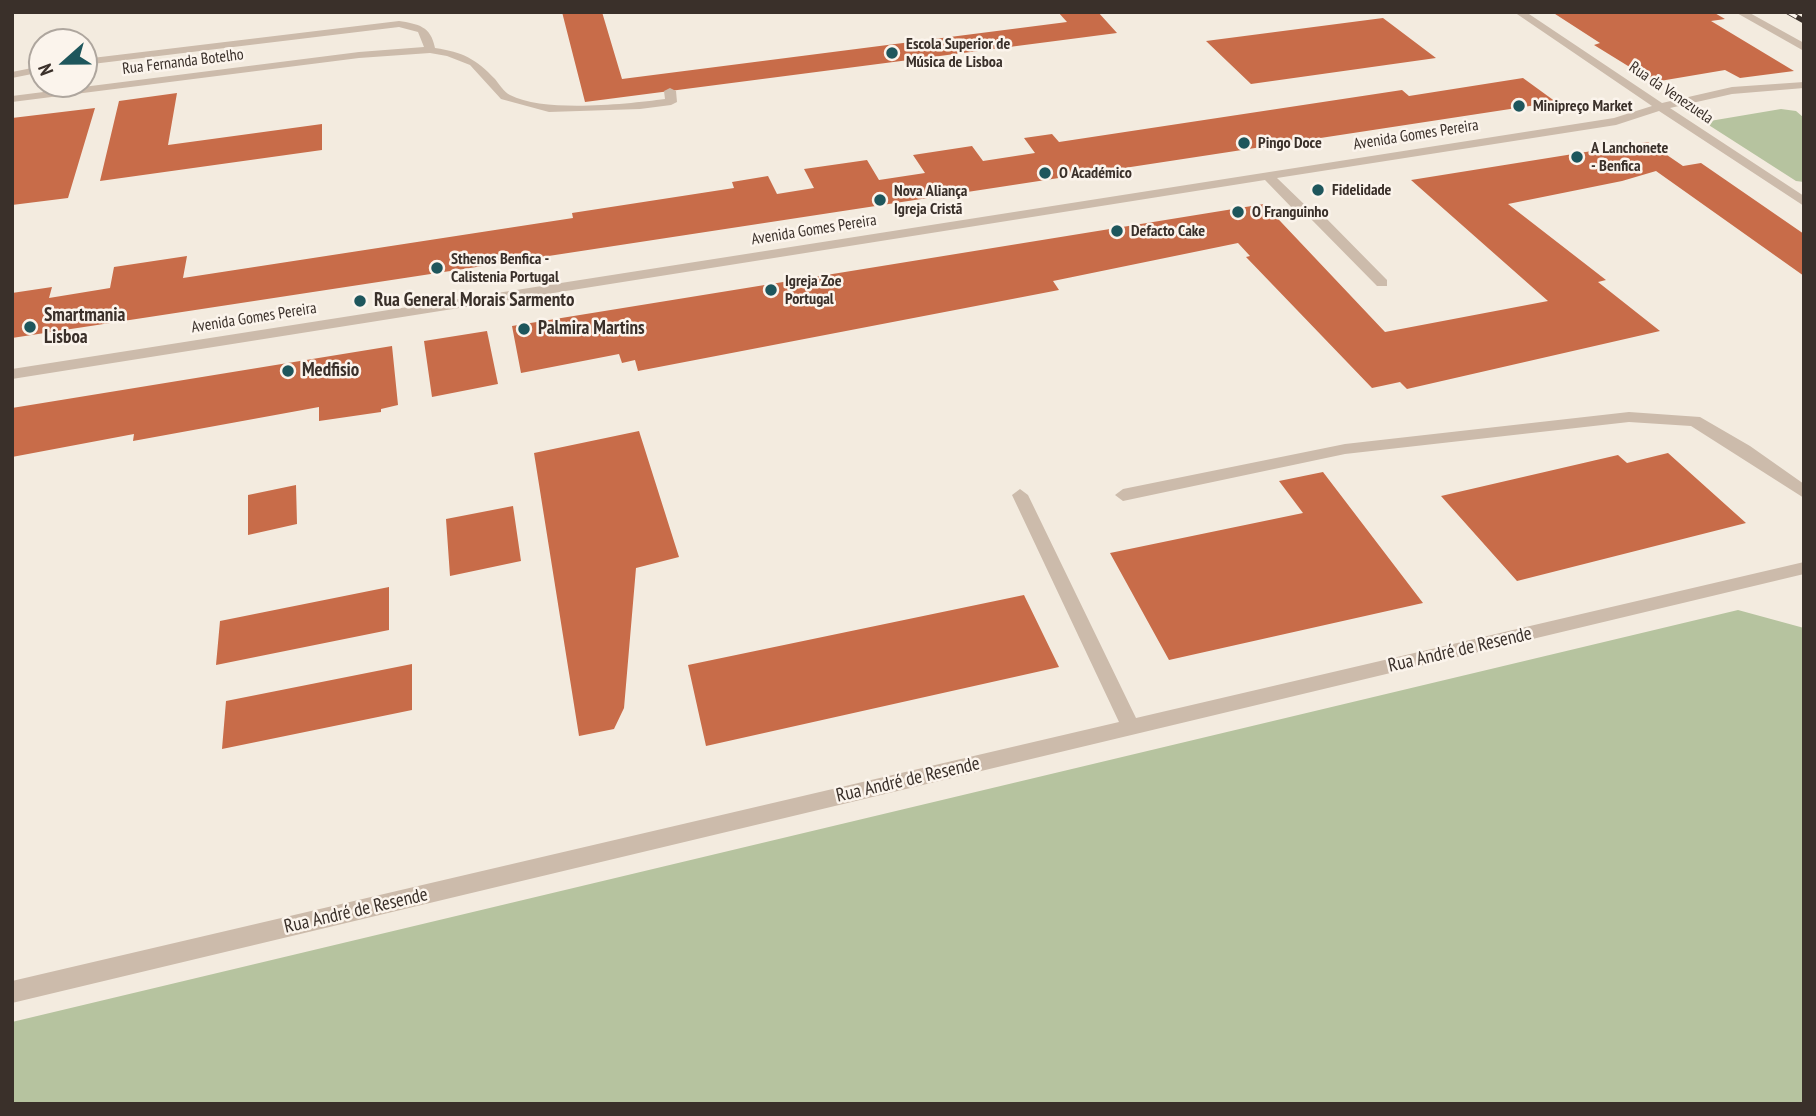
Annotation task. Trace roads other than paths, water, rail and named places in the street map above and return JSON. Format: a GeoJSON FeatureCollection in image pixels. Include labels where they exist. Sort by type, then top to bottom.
{"type":"FeatureCollection","features":[{"type":"Feature","properties":{"kind":"street","name":"Rua da Venezuela"},"geometry":{"type":"LineString","coordinates":[[1519,12],[1804,202]]}},
{"type":"Feature","properties":{"kind":"street"},"geometry":{"type":"LineString","coordinates":[[1740,12],[1804,48]]}},
{"type":"Feature","properties":{"kind":"street"},"geometry":{"type":"LineString","coordinates":[[98,60],[399,24],[423,30],[429,37],[430,50]]}},
{"type":"Feature","properties":{"kind":"street","name":"Rua Fernanda Botelho"},"geometry":{"type":"LineString","coordinates":[[12,99],[359,55],[430,50],[449,53],[474,63],[505,97],[550,109],[640,106],[671,102],[670,91]]}},
{"type":"Feature","properties":{"kind":"street","name":"Avenida Gomes Pereira"},"geometry":{"type":"LineString","coordinates":[[12,374],[1616,121],[1661,105],[1768,86],[1804,85]]}},
{"type":"Feature","properties":{"kind":"street"},"geometry":{"type":"LineString","coordinates":[[1268,176],[1301,209],[1314,214],[1382,283]]}},
{"type":"Feature","properties":{"kind":"street"},"geometry":{"type":"LineString","coordinates":[[1122,495],[1345,449],[1629,417],[1694,421],[1744,450],[1804,492]]}},
{"type":"Feature","properties":{"kind":"street"},"geometry":{"type":"LineString","coordinates":[[1020,495],[1131,727]]}},
{"type":"Feature","properties":{"kind":"street","name":"Rua André de Resende"},"geometry":{"type":"LineString","coordinates":[[12,992],[1804,568]]}},
{"type":"Feature","properties":{"kind":"railway"},"geometry":{"type":"LineString","coordinates":[[1788,12],[1804,21]]}},
{"type":"Feature","properties":{"kind":"place","name":"Escola Superior de Música de Lisboa"},"geometry":{"type":"Point","coordinates":[892,53]}},
{"type":"Feature","properties":{"kind":"place","name":"Minipreço Market"},"geometry":{"type":"Point","coordinates":[1519,106]}},
{"type":"Feature","properties":{"kind":"place","name":"Pingo Doce"},"geometry":{"type":"Point","coordinates":[1244,143]}},
{"type":"Feature","properties":{"kind":"place","name":"A Lanchonete - Benfica"},"geometry":{"type":"Point","coordinates":[1577,157]}},
{"type":"Feature","properties":{"kind":"place","name":"O Académico"},"geometry":{"type":"Point","coordinates":[1045,173]}},
{"type":"Feature","properties":{"kind":"place","name":"Fidelidade"},"geometry":{"type":"Point","coordinates":[1318,190]}},
{"type":"Feature","properties":{"kind":"place","name":"Nova Aliança Igreja Cristã"},"geometry":{"type":"Point","coordinates":[880,200]}},
{"type":"Feature","properties":{"kind":"place","name":"O Franguinho"},"geometry":{"type":"Point","coordinates":[1238,212]}},
{"type":"Feature","properties":{"kind":"place","name":"Defacto Cake"},"geometry":{"type":"Point","coordinates":[1117,231]}},
{"type":"Feature","properties":{"kind":"place","name":"Sthenos Benfica - Calistenia Portugal"},"geometry":{"type":"Point","coordinates":[437,268]}},
{"type":"Feature","properties":{"kind":"place","name":"Igreja Zoe Portugal"},"geometry":{"type":"Point","coordinates":[771,290]}},
{"type":"Feature","properties":{"kind":"place","name":"Rua General Morais Sarmento"},"geometry":{"type":"Point","coordinates":[360,301]}},
{"type":"Feature","properties":{"kind":"place","name":"Smartmania Lisboa"},"geometry":{"type":"Point","coordinates":[30,327]}},
{"type":"Feature","properties":{"kind":"place","name":"Palmira Martins"},"geometry":{"type":"Point","coordinates":[524,329]}},
{"type":"Feature","properties":{"kind":"place","name":"Medfisio"},"geometry":{"type":"Point","coordinates":[288,371]}}]}
